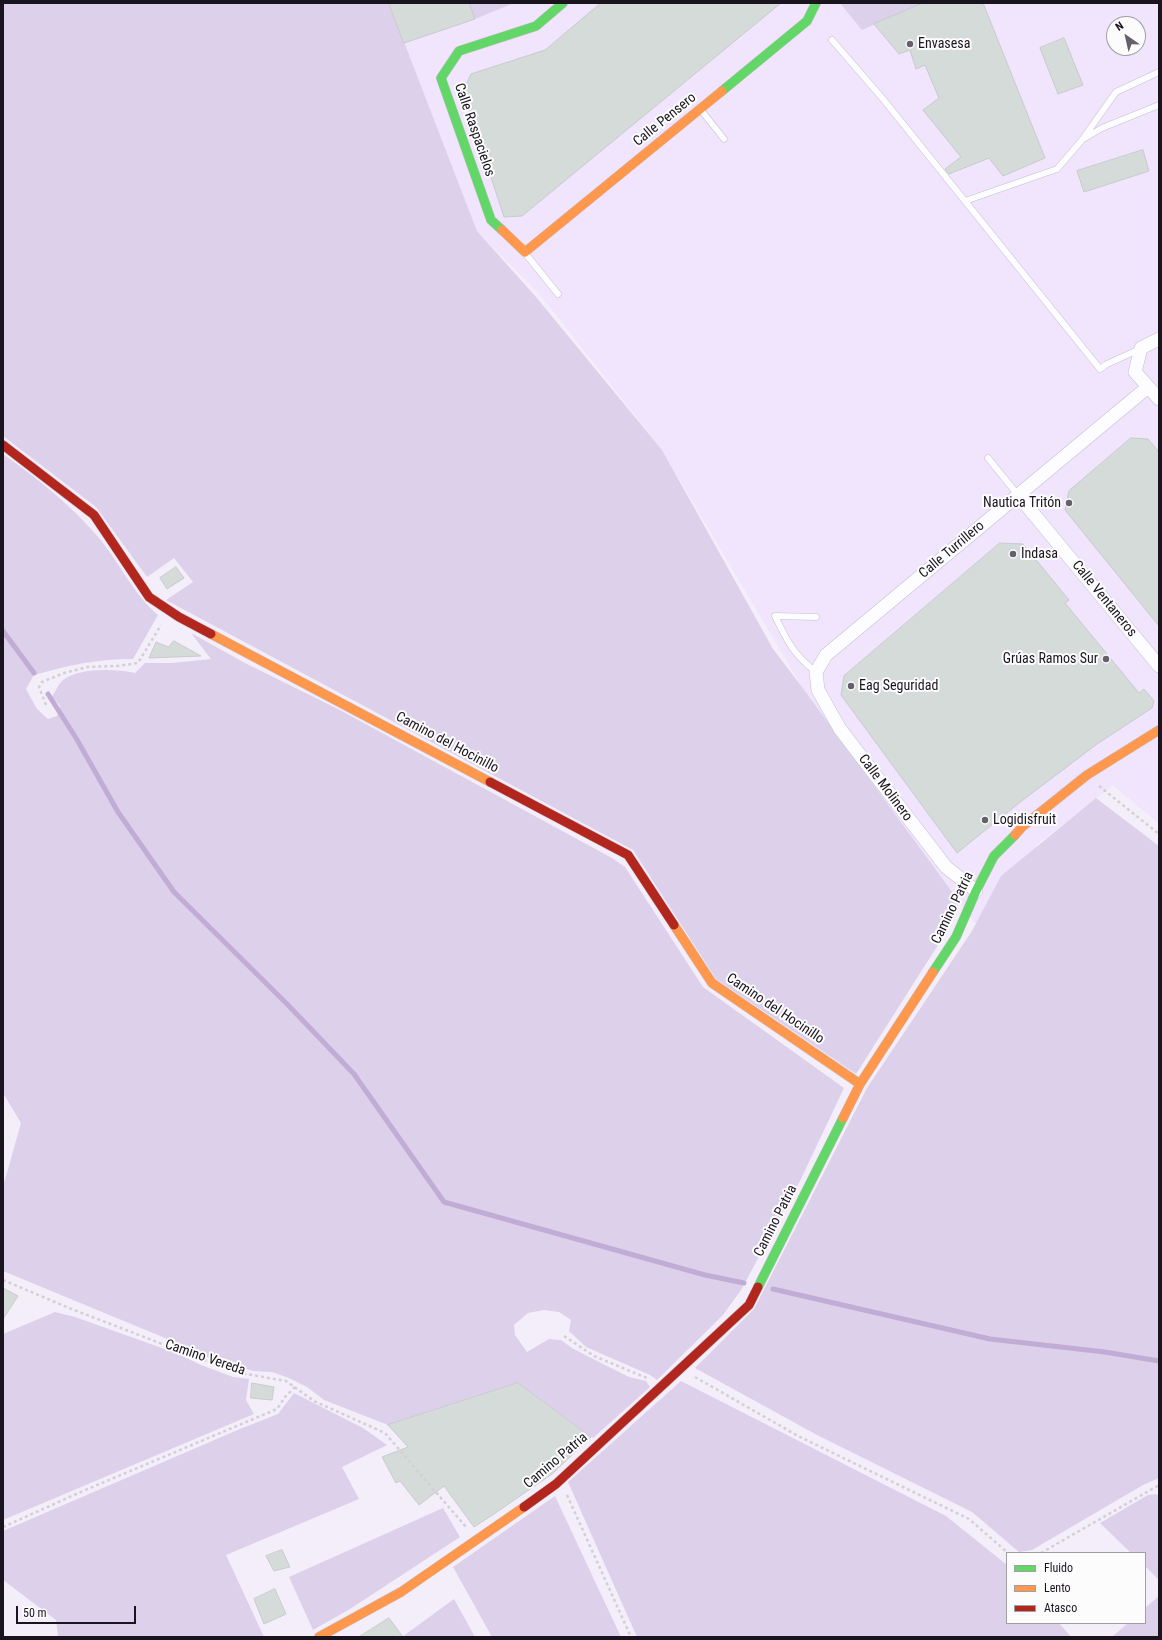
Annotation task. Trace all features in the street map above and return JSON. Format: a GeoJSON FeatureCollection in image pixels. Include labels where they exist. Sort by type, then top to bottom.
{"type":"FeatureCollection","features":[{"type":"Feature","properties":{"kind":"street","name":"Calle Raspacielos"},"geometry":{"type":"LineString","coordinates":[[525,252],[491,220],[441,78],[459,51],[536,26],[563,3]]}},
{"type":"Feature","properties":{"kind":"street","name":"Calle Pensero"},"geometry":{"type":"LineString","coordinates":[[525,252],[807,21],[816,3]]}},
{"type":"Feature","properties":{"kind":"street"},"geometry":{"type":"LineString","coordinates":[[1159,339],[1141,348],[1135,372],[1159,399]]}},
{"type":"Feature","properties":{"kind":"street","name":"Calle Turrillero"},"geometry":{"type":"LineString","coordinates":[[816,672],[826,655],[1148,387]]}},
{"type":"Feature","properties":{"kind":"street","name":"Camino del Hocinillo"},"geometry":{"type":"LineString","coordinates":[[3,446],[94,515],[149,597],[169,611],[628,855],[712,983],[860,1084]]}},
{"type":"Feature","properties":{"kind":"street","name":"Calle Ventaneros"},"geometry":{"type":"LineString","coordinates":[[1018,495],[1159,666]]}},
{"type":"Feature","properties":{"kind":"street","name":"Calle Molinero"},"geometry":{"type":"LineString","coordinates":[[816,672],[818,690],[840,729],[946,867],[976,891]]}},
{"type":"Feature","properties":{"kind":"street","name":"Camino Patria"},"geometry":{"type":"LineString","coordinates":[[319,1637],[401,1592],[560,1480],[749,1305],[860,1084],[956,937],[976,891],[994,856],[1022,826],[1087,775],[1159,730]]}},
{"type":"Feature","properties":{"kind":"lane"},"geometry":{"type":"LineString","coordinates":[[832,40],[883,99],[1100,369],[1107,364],[1141,348]]}},
{"type":"Feature","properties":{"kind":"lane"},"geometry":{"type":"LineString","coordinates":[[965,201],[1057,169],[1082,140],[1116,92],[1159,72]]}},
{"type":"Feature","properties":{"kind":"lane"},"geometry":{"type":"LineString","coordinates":[[1082,140],[1102,128],[1159,105]]}},
{"type":"Feature","properties":{"kind":"lane"},"geometry":{"type":"LineString","coordinates":[[700,109],[724,139]]}},
{"type":"Feature","properties":{"kind":"lane"},"geometry":{"type":"LineString","coordinates":[[525,252],[558,294]]}},
{"type":"Feature","properties":{"kind":"lane"},"geometry":{"type":"LineString","coordinates":[[988,458],[1018,495]]}},
{"type":"Feature","properties":{"kind":"lane"},"geometry":{"type":"LineString","coordinates":[[816,618],[775,616],[786,640],[801,660],[816,672]]}},
{"type":"Feature","properties":{"kind":"path"},"geometry":{"type":"LineString","coordinates":[[46,705],[38,687],[42,682],[87,666],[117,666],[138,663],[169,611]]}},
{"type":"Feature","properties":{"kind":"path"},"geometry":{"type":"LineString","coordinates":[[1087,775],[1121,805],[1159,834]]}},
{"type":"Feature","properties":{"kind":"path","name":"Camino Vereda"},"geometry":{"type":"LineString","coordinates":[[3,1280],[69,1308],[235,1372],[286,1381],[314,1400],[385,1433],[477,1539]]}},
{"type":"Feature","properties":{"kind":"path"},"geometry":{"type":"LineString","coordinates":[[564,1336],[594,1356],[650,1379],[659,1389]]}},
{"type":"Feature","properties":{"kind":"path"},"geometry":{"type":"LineString","coordinates":[[680,1369],[798,1436],[969,1519],[1007,1552]]}},
{"type":"Feature","properties":{"kind":"path"},"geometry":{"type":"LineString","coordinates":[[3,1527],[83,1491],[277,1409],[285,1397],[295,1387]]}},
{"type":"Feature","properties":{"kind":"path"},"geometry":{"type":"LineString","coordinates":[[560,1480],[631,1637]]}},
{"type":"Feature","properties":{"kind":"path"},"geometry":{"type":"LineString","coordinates":[[1043,1552],[1159,1485]]}},
{"type":"Feature","properties":{"kind":"shaded area"},"geometry":{"type":"Polygon","coordinates":[[[3,3],[389,3],[477,231],[536,297],[662,450],[773,649],[958,900],[957,911],[945,934],[856,1074],[716,979],[633,850],[166,600],[193,582],[174,558],[147,577],[96,507],[3,436],[3,3]]]}},
{"type":"Feature","properties":{"kind":"shaded area"},"geometry":{"type":"Polygon","coordinates":[[[389,3],[1159,3],[1159,824],[1113,785],[1039,843],[976,925],[802,687],[662,450],[542,297],[477,231],[389,3]]]}},
{"type":"Feature","properties":{"kind":"shaded area"},"geometry":{"type":"Polygon","coordinates":[[[469,3],[514,3],[475,19],[469,3]]]}},
{"type":"Feature","properties":{"kind":"shaded area"},"geometry":{"type":"Polygon","coordinates":[[[840,3],[923,3],[862,30],[840,3]]]}},
{"type":"Feature","properties":{"kind":"shaded area"},"geometry":{"type":"Polygon","coordinates":[[[3,454],[54,493],[77,514],[107,548],[141,598],[158,615],[133,659],[83,663],[34,675],[26,689],[37,709],[48,719],[57,716],[60,706],[52,697],[59,684],[69,676],[97,670],[135,673],[145,663],[172,663],[211,659],[191,633],[245,663],[338,709],[612,858],[625,867],[703,987],[844,1088],[800,1181],[741,1290],[723,1315],[657,1380],[650,1375],[586,1347],[569,1331],[571,1320],[559,1312],[544,1310],[528,1313],[514,1325],[515,1335],[527,1352],[549,1339],[561,1340],[572,1348],[629,1377],[646,1381],[650,1387],[593,1438],[518,1383],[388,1425],[324,1400],[307,1387],[289,1378],[272,1372],[254,1371],[218,1362],[177,1343],[3,1271],[3,1187],[21,1123],[3,1093],[3,454]]]}},
{"type":"Feature","properties":{"kind":"shaded area"},"geometry":{"type":"Polygon","coordinates":[[[1096,798],[1159,846],[1159,1478],[1143,1485],[1032,1550],[1019,1552],[972,1512],[817,1435],[695,1368],[754,1309],[867,1088],[972,931],[1001,876],[1096,798]]]}},
{"type":"Feature","properties":{"kind":"shaded area"},"geometry":{"type":"Polygon","coordinates":[[[55,1312],[75,1317],[176,1353],[201,1365],[233,1377],[249,1379],[246,1400],[254,1414],[3,1520],[3,1334],[55,1312]]]}},
{"type":"Feature","properties":{"kind":"shaded area"},"geometry":{"type":"Polygon","coordinates":[[[681,1381],[946,1516],[1006,1564],[1006,1624],[1060,1624],[1071,1637],[637,1637],[568,1482],[681,1381]]]}},
{"type":"Feature","properties":{"kind":"shaded area"},"geometry":{"type":"Polygon","coordinates":[[[294,1393],[363,1428],[387,1445],[342,1467],[359,1499],[226,1555],[264,1637],[58,1637],[56,1620],[3,1580],[3,1531],[278,1414],[294,1393]]]}},
{"type":"Feature","properties":{"kind":"shaded area"},"geometry":{"type":"Polygon","coordinates":[[[1156,1494],[1159,1496],[1159,1580],[1146,1567],[1146,1552],[1130,1552],[1100,1523],[1148,1495],[1156,1494]]]}},
{"type":"Feature","properties":{"kind":"shaded area"},"geometry":{"type":"Polygon","coordinates":[[[555,1496],[621,1637],[492,1637],[453,1567],[555,1496]]]}},
{"type":"Feature","properties":{"kind":"shaded area"},"geometry":{"type":"Polygon","coordinates":[[[443,1508],[460,1537],[350,1609],[313,1630],[289,1577],[443,1508]]]}},
{"type":"Feature","properties":{"kind":"shaded area"},"geometry":{"type":"Polygon","coordinates":[[[1159,1596],[1159,1637],[1112,1637],[1127,1624],[1146,1624],[1146,1607],[1159,1596]]]}},
{"type":"Feature","properties":{"kind":"shaded area"},"geometry":{"type":"Polygon","coordinates":[[[454,1599],[475,1637],[402,1637],[454,1599]]]}},
{"type":"Feature","properties":{"kind":"building"},"geometry":{"type":"Polygon","coordinates":[[[389,3],[469,3],[475,19],[404,43],[389,3]]]}},
{"type":"Feature","properties":{"kind":"building"},"geometry":{"type":"Polygon","coordinates":[[[601,3],[781,3],[522,216],[504,217],[463,91],[471,74],[545,50],[601,3]]]}},
{"type":"Feature","properties":{"kind":"building"},"geometry":{"type":"Polygon","coordinates":[[[923,3],[983,3],[1045,158],[1003,176],[989,158],[949,174],[945,169],[961,157],[923,110],[939,98],[925,65],[916,69],[910,50],[899,54],[874,24],[923,3]]]}},
{"type":"Feature","properties":{"kind":"building"},"geometry":{"type":"Polygon","coordinates":[[[1064,38],[1083,85],[1058,94],[1040,48],[1064,38]]]}},
{"type":"Feature","properties":{"kind":"building"},"geometry":{"type":"Polygon","coordinates":[[[1143,150],[1149,171],[1084,192],[1077,171],[1143,150]]]}},
{"type":"Feature","properties":{"kind":"building"},"geometry":{"type":"Polygon","coordinates":[[[1131,438],[1148,439],[1159,452],[1159,626],[1065,510],[1069,491],[1131,438]]]}},
{"type":"Feature","properties":{"kind":"building"},"geometry":{"type":"Polygon","coordinates":[[[1000,543],[1023,544],[1069,600],[1065,603],[1139,693],[1144,689],[1154,701],[1152,708],[1097,744],[1019,803],[957,853],[841,695],[844,676],[1000,543]]]}},
{"type":"Feature","properties":{"kind":"building"},"geometry":{"type":"Polygon","coordinates":[[[176,567],[184,578],[167,589],[160,578],[176,567]]]}},
{"type":"Feature","properties":{"kind":"building"},"geometry":{"type":"Polygon","coordinates":[[[174,641],[201,656],[149,658],[156,642],[168,647],[174,641]]]}},
{"type":"Feature","properties":{"kind":"building"},"geometry":{"type":"Polygon","coordinates":[[[3,1288],[18,1296],[3,1319],[3,1288]]]}},
{"type":"Feature","properties":{"kind":"building"},"geometry":{"type":"Polygon","coordinates":[[[252,1383],[274,1387],[272,1400],[251,1398],[252,1383]]]}},
{"type":"Feature","properties":{"kind":"building"},"geometry":{"type":"Polygon","coordinates":[[[518,1383],[591,1437],[552,1474],[474,1527],[444,1486],[419,1505],[400,1481],[396,1483],[382,1457],[408,1447],[388,1425],[518,1383]]]}},
{"type":"Feature","properties":{"kind":"building"},"geometry":{"type":"Polygon","coordinates":[[[282,1550],[290,1567],[274,1571],[266,1556],[282,1550]]]}},
{"type":"Feature","properties":{"kind":"building"},"geometry":{"type":"Polygon","coordinates":[[[275,1589],[286,1614],[264,1624],[254,1599],[275,1589]]]}},
{"type":"Feature","properties":{"kind":"building"},"geometry":{"type":"Polygon","coordinates":[[[389,1618],[403,1637],[359,1637],[389,1618]]]}},
{"type":"Feature","properties":{"kind":"waterway"},"geometry":{"type":"LineString","coordinates":[[3,631],[34,673]]}},
{"type":"Feature","properties":{"kind":"waterway"},"geometry":{"type":"LineString","coordinates":[[48,694],[76,738],[118,812],[174,892],[287,1004],[354,1074],[444,1202],[705,1275],[744,1283]]}},
{"type":"Feature","properties":{"kind":"waterway"},"geometry":{"type":"LineString","coordinates":[[773,1289],[990,1339],[1105,1352],[1159,1361]]}},
{"type":"Feature","properties":{"kind":"traffic: fast"},"geometry":{"type":"LineString","coordinates":[[502,230],[491,220],[441,78],[459,51],[536,26],[563,3]]}},
{"type":"Feature","properties":{"kind":"traffic: fast"},"geometry":{"type":"LineString","coordinates":[[722,91],[807,21],[816,3]]}},
{"type":"Feature","properties":{"kind":"traffic: fast"},"geometry":{"type":"LineString","coordinates":[[933,972],[956,937],[976,891],[994,856],[1015,835]]}},
{"type":"Feature","properties":{"kind":"traffic: fast"},"geometry":{"type":"LineString","coordinates":[[758,1287],[843,1118]]}},
{"type":"Feature","properties":{"kind":"traffic: slow"},"geometry":{"type":"LineString","coordinates":[[502,230],[525,252],[722,91]]}},
{"type":"Feature","properties":{"kind":"traffic: slow"},"geometry":{"type":"LineString","coordinates":[[211,634],[490,782]]}},
{"type":"Feature","properties":{"kind":"traffic: slow"},"geometry":{"type":"LineString","coordinates":[[1015,835],[1022,827],[1087,775],[1159,730]]}},
{"type":"Feature","properties":{"kind":"traffic: slow"},"geometry":{"type":"LineString","coordinates":[[674,925],[712,983],[860,1084]]}},
{"type":"Feature","properties":{"kind":"traffic: slow"},"geometry":{"type":"LineString","coordinates":[[843,1118],[860,1084],[933,972]]}},
{"type":"Feature","properties":{"kind":"traffic: slow"},"geometry":{"type":"LineString","coordinates":[[319,1637],[401,1592],[524,1507]]}},
{"type":"Feature","properties":{"kind":"traffic: jam"},"geometry":{"type":"LineString","coordinates":[[3,445],[94,515],[149,597],[179,617],[211,634]]}},
{"type":"Feature","properties":{"kind":"traffic: jam"},"geometry":{"type":"LineString","coordinates":[[490,782],[628,855],[674,925]]}},
{"type":"Feature","properties":{"kind":"traffic: jam"},"geometry":{"type":"LineString","coordinates":[[524,1507],[556,1484],[749,1305],[758,1287]]}},
{"type":"Feature","properties":{"kind":"place","name":"Envasesa"},"geometry":{"type":"Point","coordinates":[910,44]}},
{"type":"Feature","properties":{"kind":"place","name":"Nautica Tritón"},"geometry":{"type":"Point","coordinates":[1069,503]}},
{"type":"Feature","properties":{"kind":"place","name":"Indasa"},"geometry":{"type":"Point","coordinates":[1013,554]}},
{"type":"Feature","properties":{"kind":"place","name":"Grúas Ramos Sur"},"geometry":{"type":"Point","coordinates":[1106,659]}},
{"type":"Feature","properties":{"kind":"place","name":"Eag Seguridad"},"geometry":{"type":"Point","coordinates":[851,686]}},
{"type":"Feature","properties":{"kind":"place","name":"Logidisfruit"},"geometry":{"type":"Point","coordinates":[985,820]}}]}
